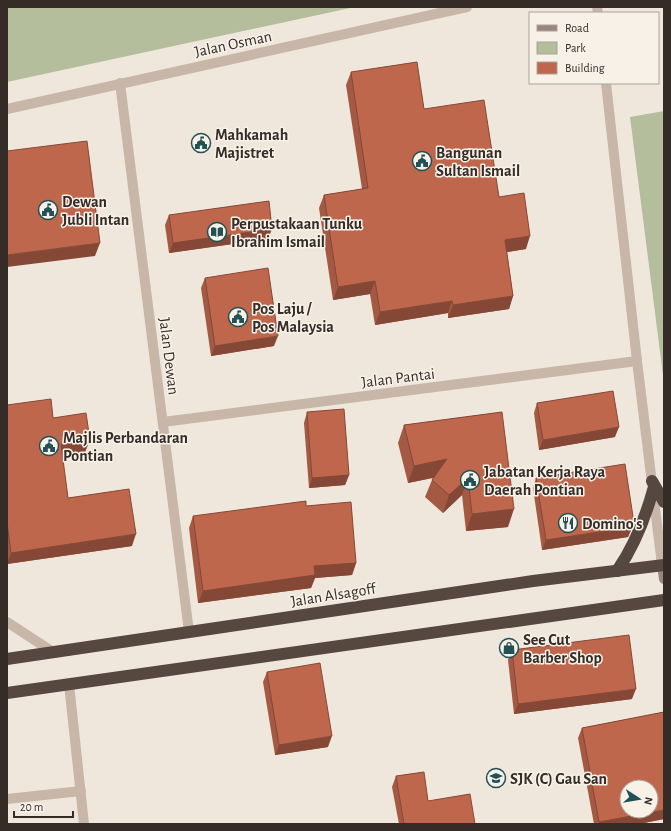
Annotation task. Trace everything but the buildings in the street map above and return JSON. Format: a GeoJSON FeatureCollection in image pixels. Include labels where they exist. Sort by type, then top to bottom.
{"type":"FeatureCollection","features":[{"type":"Feature","properties":{"kind":"highway"},"geometry":{"type":"LineString","coordinates":[[652,485],[664,502]]}},
{"type":"Feature","properties":{"kind":"highway"},"geometry":{"type":"LineString","coordinates":[[617,570],[630,553],[642,525],[652,485]]}},
{"type":"Feature","properties":{"kind":"highway","name":"Jalan Alsagoff"},"geometry":{"type":"LineString","coordinates":[[7,659],[533,581],[663,565]]}},
{"type":"Feature","properties":{"kind":"highway"},"geometry":{"type":"LineString","coordinates":[[7,693],[664,600]]}},
{"type":"Feature","properties":{"kind":"main road"},"geometry":{"type":"LineString","coordinates":[[663,565],[664,579]]}},
{"type":"Feature","properties":{"kind":"street","name":"Jalan Osman"},"geometry":{"type":"LineString","coordinates":[[7,109],[467,7]]}},
{"type":"Feature","properties":{"kind":"street","name":"Jalan Dewan"},"geometry":{"type":"LineString","coordinates":[[120,83],[189,632]]}},
{"type":"Feature","properties":{"kind":"street"},"geometry":{"type":"LineString","coordinates":[[606,84],[636,361],[663,565]]}},
{"type":"Feature","properties":{"kind":"street","name":"Jalan Pantai"},"geometry":{"type":"LineString","coordinates":[[163,422],[636,361]]}},
{"type":"Feature","properties":{"kind":"street"},"geometry":{"type":"LineString","coordinates":[[7,622],[52,652]]}},
{"type":"Feature","properties":{"kind":"street"},"geometry":{"type":"LineString","coordinates":[[68,684],[84,824]]}},
{"type":"Feature","properties":{"kind":"street"},"geometry":{"type":"LineString","coordinates":[[7,799],[81,791]]}},
{"type":"Feature","properties":{"kind":"green space"},"geometry":{"type":"Polygon","coordinates":[[[7,7],[355,7],[7,82],[7,7]]]}},
{"type":"Feature","properties":{"kind":"green space"},"geometry":{"type":"Polygon","coordinates":[[[664,111],[664,383],[630,117],[664,111]]]}},
{"type":"Feature","properties":{"kind":"place","name":"Mahkamah Majistret"},"geometry":{"type":"Point","coordinates":[201,143]}},
{"type":"Feature","properties":{"kind":"place","name":"Bangunan Sultan Ismail"},"geometry":{"type":"Point","coordinates":[422,161]}},
{"type":"Feature","properties":{"kind":"place","name":"Dewan Jubli Intan"},"geometry":{"type":"Point","coordinates":[48,210]}},
{"type":"Feature","properties":{"kind":"place","name":"Perpustakaan Tunku Ibrahim Ismail"},"geometry":{"type":"Point","coordinates":[217,232]}},
{"type":"Feature","properties":{"kind":"place","name":"Pos Laju / Pos Malaysia"},"geometry":{"type":"Point","coordinates":[238,317]}},
{"type":"Feature","properties":{"kind":"place","name":"Majlis Perbandaran Pontian"},"geometry":{"type":"Point","coordinates":[49,446]}},
{"type":"Feature","properties":{"kind":"place","name":"Jabatan Kerja Raya Daerah Pontian"},"geometry":{"type":"Point","coordinates":[470,480]}},
{"type":"Feature","properties":{"kind":"place","name":"Domino's"},"geometry":{"type":"Point","coordinates":[568,523]}},
{"type":"Feature","properties":{"kind":"place","name":"See Cut Barber Shop"},"geometry":{"type":"Point","coordinates":[509,648]}},
{"type":"Feature","properties":{"kind":"place","name":"SJK (C) Gau San"},"geometry":{"type":"Point","coordinates":[496,778]}}]}
